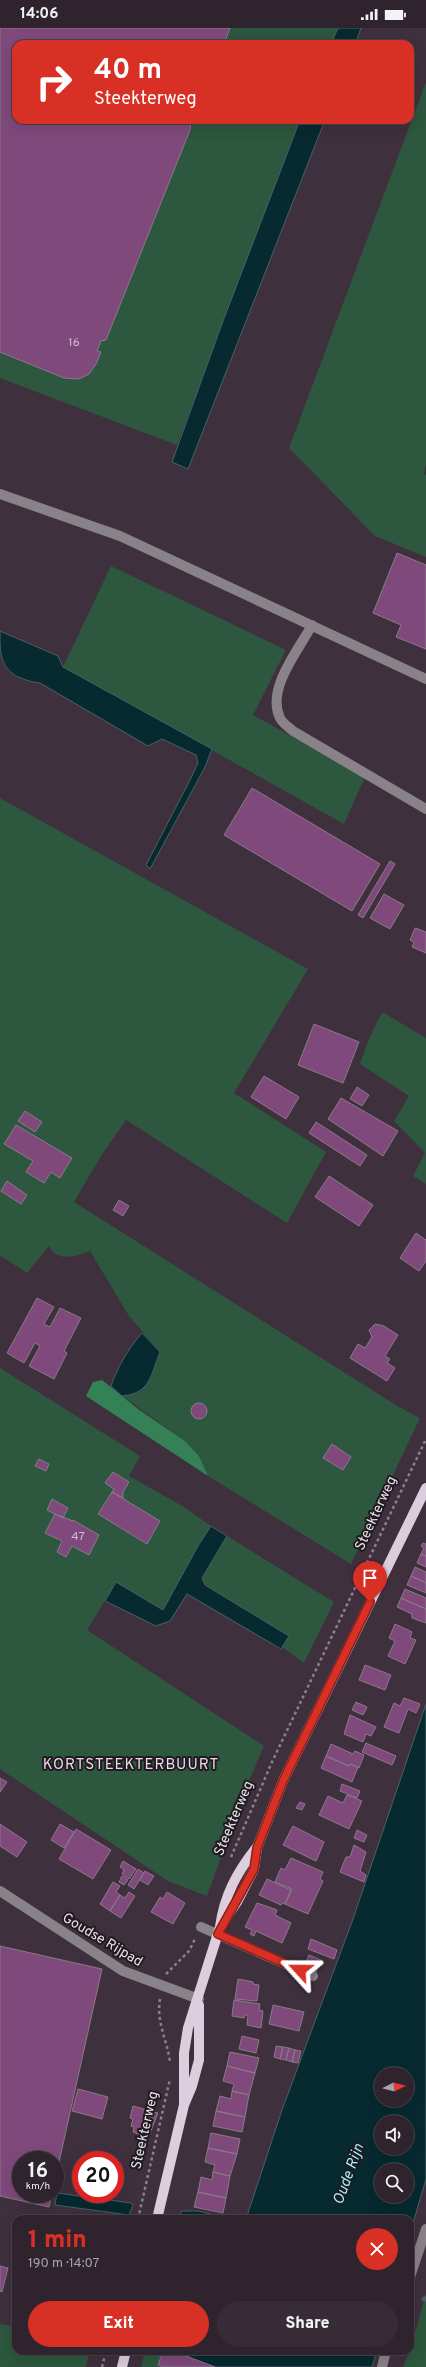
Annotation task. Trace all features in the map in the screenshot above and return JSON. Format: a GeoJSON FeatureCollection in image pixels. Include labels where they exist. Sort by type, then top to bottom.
{"type":"FeatureCollection","features":[{"type":"Feature","properties":{"kind":"main road"},"geometry":{"type":"LineString","coordinates":[[184,2105],[184,2053],[188,2028],[199,1999],[219,1930],[237,1902],[254,1869],[257,1848],[283,1781],[426,1488]]}},
{"type":"Feature","properties":{"kind":"main road"},"geometry":{"type":"LineString","coordinates":[[159,2215],[184,2105],[192,2086],[199,2060],[199,1999]]}},
{"type":"Feature","properties":{"kind":"main road"},"geometry":{"type":"LineString","coordinates":[[122,2367],[125,2355]]}},
{"type":"Feature","properties":{"kind":"street"},"geometry":{"type":"LineString","coordinates":[[0,494],[120,536],[426,678]]}},
{"type":"Feature","properties":{"kind":"street"},"geometry":{"type":"LineString","coordinates":[[312,625],[277,689],[275,704],[281,720],[293,731],[426,809]]}},
{"type":"Feature","properties":{"kind":"street","name":"Goudse Rijpad"},"geometry":{"type":"LineString","coordinates":[[0,1891],[123,1971],[199,1999]]}},
{"type":"Feature","properties":{"kind":"street"},"geometry":{"type":"LineString","coordinates":[[202,1927],[219,1930],[313,1976]]}},
{"type":"Feature","properties":{"kind":"street"},"geometry":{"type":"LineString","coordinates":[[414,2265],[426,2229]]}},
{"type":"Feature","properties":{"kind":"street"},"geometry":{"type":"LineString","coordinates":[[382,2367],[385,2355]]}},
{"type":"Feature","properties":{"kind":"path","name":"Steekterweg"},"geometry":{"type":"LineString","coordinates":[[230,1860],[272,1762],[426,1439]]}},
{"type":"Feature","properties":{"kind":"path"},"geometry":{"type":"LineString","coordinates":[[170,2064],[168,2049],[158,2018],[166,1972],[189,1951],[202,1927]]}},
{"type":"Feature","properties":{"kind":"path","name":"Steekterweg"},"geometry":{"type":"LineString","coordinates":[[139,2215],[171,2072]]}},
{"type":"Feature","properties":{"kind":"path"},"geometry":{"type":"LineString","coordinates":[[102,2367],[105,2355]]}},
{"type":"Feature","properties":{"kind":"green space"},"geometry":{"type":"Polygon","coordinates":[[[0,28],[338,28],[333,40],[12,40],[12,124],[298,124],[177,445],[0,378],[0,28]]]}},
{"type":"Feature","properties":{"kind":"green space"},"geometry":{"type":"Polygon","coordinates":[[[426,82],[426,463],[424,474],[426,475],[426,557],[375,536],[289,448],[410,124],[414,124],[414,114],[426,82]]]}},
{"type":"Feature","properties":{"kind":"green space"},"geometry":{"type":"Polygon","coordinates":[[[111,566],[286,650],[253,715],[365,777],[344,824],[63,667],[111,566]]]}},
{"type":"Feature","properties":{"kind":"green space"},"geometry":{"type":"Polygon","coordinates":[[[0,798],[308,969],[234,1093],[326,1152],[287,1223],[126,1120],[101,1156],[74,1202],[399,1407],[420,1418],[351,1564],[208,1476],[199,1456],[185,1441],[122,1396],[132,1394],[144,1387],[151,1376],[160,1352],[129,1316],[90,1251],[67,1257],[57,1255],[49,1246],[27,1273],[1,1256],[0,1258],[0,798]]]}},
{"type":"Feature","properties":{"kind":"green space"},"geometry":{"type":"Polygon","coordinates":[[[382,1012],[426,1038],[426,1184],[413,1176],[425,1153],[394,1121],[409,1096],[360,1064],[369,1039],[382,1012]]]}},
{"type":"Feature","properties":{"kind":"green space"},"geometry":{"type":"Polygon","coordinates":[[[0,1368],[140,1456],[129,1476],[184,1507],[211,1526],[198,1546],[163,1610],[116,1582],[87,1630],[264,1746],[248,1783],[207,1896],[168,1881],[0,1769],[0,1368]]]}},
{"type":"Feature","properties":{"kind":"green space"},"geometry":{"type":"Polygon","coordinates":[[[102,1380],[138,1409],[185,1441],[199,1456],[208,1476],[86,1396],[93,1382],[102,1380]]]}},
{"type":"Feature","properties":{"kind":"green space"},"geometry":{"type":"Polygon","coordinates":[[[227,1536],[334,1602],[304,1663],[282,1647],[289,1636],[206,1586],[202,1578],[227,1536]]]}},
{"type":"Feature","properties":{"kind":"green space"},"geometry":{"type":"Polygon","coordinates":[[[426,2293],[426,2367],[403,2367],[408,2355],[414,2355],[414,2336],[426,2293]]]}},
{"type":"Feature","properties":{"kind":"green space"},"geometry":{"type":"Polygon","coordinates":[[[0,2324],[12,2326],[12,2355],[88,2355],[86,2367],[0,2367],[0,2324]]]}},
{"type":"Feature","properties":{"kind":"green space"},"geometry":{"type":"Polygon","coordinates":[[[144,2355],[159,2355],[157,2367],[141,2367],[144,2355]]]}},
{"type":"Feature","properties":{"kind":"water"},"geometry":{"type":"Polygon","coordinates":[[[338,28],[361,28],[356,40],[333,40],[338,28]]]}},
{"type":"Feature","properties":{"kind":"water"},"geometry":{"type":"Polygon","coordinates":[[[298,124],[323,124],[188,469],[172,462],[223,321],[298,124]]]}},
{"type":"Feature","properties":{"kind":"water"},"geometry":{"type":"Polygon","coordinates":[[[0,631],[58,656],[63,667],[212,749],[205,767],[150,869],[146,865],[198,763],[196,755],[162,739],[148,746],[40,683],[28,681],[16,676],[7,668],[2,658],[0,631]]]}},
{"type":"Feature","properties":{"kind":"water"},"geometry":{"type":"Polygon","coordinates":[[[142,1333],[160,1352],[151,1376],[144,1387],[132,1394],[122,1396],[111,1386],[124,1358],[142,1333]]]}},
{"type":"Feature","properties":{"kind":"water"},"geometry":{"type":"Polygon","coordinates":[[[211,1526],[227,1536],[202,1578],[205,1585],[289,1636],[281,1649],[187,1594],[170,1621],[156,1626],[105,1601],[116,1582],[163,1610],[198,1546],[211,1526]]]}},
{"type":"Feature","properties":{"kind":"water","name":"Oude Rijn"},"geometry":{"type":"Polygon","coordinates":[[[426,1704],[426,2179],[414,2220],[414,2215],[247,2215],[282,2110],[353,1919],[426,1704]]]}},
{"type":"Feature","properties":{"kind":"water"},"geometry":{"type":"Polygon","coordinates":[[[64,2194],[72,2195],[72,2203],[124,2202],[131,2203],[133,2205],[129,2215],[55,2205],[55,2203],[64,2203],[64,2194]]]}},
{"type":"Feature","properties":{"kind":"water"},"geometry":{"type":"Polygon","coordinates":[[[181,2211],[198,2211],[215,2215],[180,2215],[181,2211]]]}},
{"type":"Feature","properties":{"kind":"water"},"geometry":{"type":"Polygon","coordinates":[[[160,2355],[376,2355],[372,2367],[158,2367],[160,2355]]]}},
{"type":"Feature","properties":{"kind":"building"},"geometry":{"type":"Polygon","coordinates":[[[0,28],[230,28],[226,40],[12,40],[12,124],[191,124],[190,130],[106,340],[101,341],[97,351],[101,352],[96,364],[89,374],[79,379],[64,378],[0,352],[0,28]]]}},
{"type":"Feature","properties":{"kind":"building"},"geometry":{"type":"Polygon","coordinates":[[[397,553],[426,565],[426,649],[396,637],[401,625],[373,613],[397,553]]]}},
{"type":"Feature","properties":{"kind":"building"},"geometry":{"type":"Polygon","coordinates":[[[252,788],[380,864],[352,911],[224,835],[252,788]]]}},
{"type":"Feature","properties":{"kind":"building"},"geometry":{"type":"Polygon","coordinates":[[[390,861],[395,864],[363,918],[358,915],[390,861]]]}},
{"type":"Feature","properties":{"kind":"building"},"geometry":{"type":"Polygon","coordinates":[[[384,894],[404,905],[390,929],[370,918],[384,894]]]}},
{"type":"Feature","properties":{"kind":"building"},"geometry":{"type":"Polygon","coordinates":[[[415,928],[426,932],[426,953],[412,947],[414,942],[410,940],[415,928]]]}},
{"type":"Feature","properties":{"kind":"building"},"geometry":{"type":"Polygon","coordinates":[[[314,1024],[359,1042],[343,1083],[298,1065],[314,1024]]]}},
{"type":"Feature","properties":{"kind":"building"},"geometry":{"type":"Polygon","coordinates":[[[264,1076],[299,1097],[286,1119],[251,1097],[264,1076]]]}},
{"type":"Feature","properties":{"kind":"building"},"geometry":{"type":"Polygon","coordinates":[[[357,1087],[369,1095],[362,1106],[350,1099],[357,1087]]]}},
{"type":"Feature","properties":{"kind":"building"},"geometry":{"type":"Polygon","coordinates":[[[341,1098],[398,1131],[383,1156],[328,1119],[341,1098]]]}},
{"type":"Feature","properties":{"kind":"building"},"geometry":{"type":"Polygon","coordinates":[[[25,1111],[42,1122],[35,1132],[18,1121],[25,1111]]]}},
{"type":"Feature","properties":{"kind":"building"},"geometry":{"type":"Polygon","coordinates":[[[316,1122],[367,1155],[360,1166],[309,1133],[316,1122]]]}},
{"type":"Feature","properties":{"kind":"building"},"geometry":{"type":"Polygon","coordinates":[[[16,1125],[72,1158],[60,1178],[51,1172],[44,1183],[26,1172],[33,1161],[4,1144],[16,1125]]]}},
{"type":"Feature","properties":{"kind":"building"},"geometry":{"type":"Polygon","coordinates":[[[329,1176],[373,1205],[359,1226],[315,1197],[329,1176]]]}},
{"type":"Feature","properties":{"kind":"building"},"geometry":{"type":"Polygon","coordinates":[[[7,1181],[27,1195],[21,1204],[1,1191],[7,1181]]]}},
{"type":"Feature","properties":{"kind":"building"},"geometry":{"type":"Polygon","coordinates":[[[119,1200],[129,1206],[123,1216],[113,1210],[119,1200]]]}},
{"type":"Feature","properties":{"kind":"building"},"geometry":{"type":"Polygon","coordinates":[[[416,1233],[426,1240],[426,1261],[419,1271],[400,1258],[416,1233]]]}},
{"type":"Feature","properties":{"kind":"building"},"geometry":{"type":"Polygon","coordinates":[[[37,1298],[54,1307],[44,1324],[50,1327],[60,1308],[81,1318],[64,1351],[67,1353],[54,1379],[29,1366],[40,1346],[35,1343],[24,1363],[7,1353],[37,1298]]]}},
{"type":"Feature","properties":{"kind":"building"},"geometry":{"type":"Polygon","coordinates":[[[375,1324],[384,1326],[398,1335],[385,1356],[390,1359],[387,1363],[395,1368],[387,1381],[350,1358],[358,1344],[365,1348],[372,1337],[369,1330],[375,1324]]]}},
{"type":"Feature","properties":{"kind":"building"},"geometry":{"type":"Polygon","coordinates":[[[199,1403],[205,1405],[207,1411],[205,1417],[199,1419],[193,1417],[191,1411],[193,1405],[199,1403]]]}},
{"type":"Feature","properties":{"kind":"building"},"geometry":{"type":"Polygon","coordinates":[[[332,1444],[351,1457],[343,1470],[323,1458],[332,1444]]]}},
{"type":"Feature","properties":{"kind":"building"},"geometry":{"type":"Polygon","coordinates":[[[39,1459],[49,1464],[46,1471],[35,1466],[39,1459]]]}},
{"type":"Feature","properties":{"kind":"building"},"geometry":{"type":"Polygon","coordinates":[[[113,1472],[129,1482],[123,1492],[123,1498],[112,1492],[114,1489],[105,1483],[113,1472]]]}},
{"type":"Feature","properties":{"kind":"building"},"geometry":{"type":"Polygon","coordinates":[[[112,1492],[160,1521],[147,1544],[98,1514],[112,1492]]]}},
{"type":"Feature","properties":{"kind":"building"},"geometry":{"type":"Polygon","coordinates":[[[52,1499],[68,1508],[63,1518],[47,1510],[52,1499]]]}},
{"type":"Feature","properties":{"kind":"building"},"geometry":{"type":"Polygon","coordinates":[[[55,1514],[73,1520],[99,1535],[89,1555],[72,1546],[66,1557],[57,1552],[62,1541],[45,1533],[55,1514]]]}},
{"type":"Feature","properties":{"kind":"building"},"geometry":{"type":"Polygon","coordinates":[[[423,1543],[426,1544],[426,1556],[421,1554],[424,1548],[421,1546],[423,1543]]]}},
{"type":"Feature","properties":{"kind":"building"},"geometry":{"type":"Polygon","coordinates":[[[421,1554],[426,1556],[426,1567],[417,1563],[421,1554]]]}},
{"type":"Feature","properties":{"kind":"building"},"geometry":{"type":"Polygon","coordinates":[[[415,1567],[426,1572],[426,1583],[411,1576],[415,1567]]]}},
{"type":"Feature","properties":{"kind":"building"},"geometry":{"type":"Polygon","coordinates":[[[411,1576],[426,1583],[426,1593],[407,1585],[411,1576]]]}},
{"type":"Feature","properties":{"kind":"building"},"geometry":{"type":"Polygon","coordinates":[[[405,1589],[426,1598],[426,1609],[401,1598],[405,1589]]]}},
{"type":"Feature","properties":{"kind":"building"},"geometry":{"type":"Polygon","coordinates":[[[401,1598],[426,1609],[426,1623],[412,1618],[412,1614],[397,1607],[401,1598]]]}},
{"type":"Feature","properties":{"kind":"building"},"geometry":{"type":"Polygon","coordinates":[[[395,1624],[412,1632],[410,1638],[416,1640],[405,1664],[388,1656],[395,1641],[389,1638],[395,1624]]]}},
{"type":"Feature","properties":{"kind":"building"},"geometry":{"type":"Polygon","coordinates":[[[365,1665],[391,1675],[385,1690],[359,1680],[365,1665]]]}},
{"type":"Feature","properties":{"kind":"building"},"geometry":{"type":"Polygon","coordinates":[[[404,1698],[420,1704],[416,1713],[408,1709],[399,1733],[384,1727],[394,1703],[400,1706],[404,1698]]]}},
{"type":"Feature","properties":{"kind":"building"},"geometry":{"type":"Polygon","coordinates":[[[356,1702],[367,1707],[363,1715],[352,1710],[356,1702]]]}},
{"type":"Feature","properties":{"kind":"building"},"geometry":{"type":"Polygon","coordinates":[[[350,1715],[376,1727],[371,1736],[366,1734],[363,1742],[344,1734],[350,1715]]]}},
{"type":"Feature","properties":{"kind":"building"},"geometry":{"type":"Polygon","coordinates":[[[366,1743],[396,1756],[392,1765],[362,1752],[366,1743]]]}},
{"type":"Feature","properties":{"kind":"building"},"geometry":{"type":"Polygon","coordinates":[[[331,1744],[353,1754],[355,1751],[364,1755],[359,1768],[350,1764],[349,1766],[326,1756],[331,1744]]]}},
{"type":"Feature","properties":{"kind":"building"},"geometry":{"type":"Polygon","coordinates":[[[326,1756],[349,1766],[350,1764],[358,1767],[352,1782],[321,1768],[326,1756]]]}},
{"type":"Feature","properties":{"kind":"building"},"geometry":{"type":"Polygon","coordinates":[[[0,1778],[7,1782],[0,1792],[0,1778]]]}},
{"type":"Feature","properties":{"kind":"building"},"geometry":{"type":"Polygon","coordinates":[[[342,1784],[360,1791],[357,1798],[340,1791],[342,1784]]]}},
{"type":"Feature","properties":{"kind":"building"},"geometry":{"type":"Polygon","coordinates":[[[347,1795],[362,1801],[349,1829],[319,1815],[328,1796],[343,1803],[347,1795]]]}},
{"type":"Feature","properties":{"kind":"building"},"geometry":{"type":"Polygon","coordinates":[[[300,1802],[305,1804],[302,1810],[296,1808],[300,1802]]]}},
{"type":"Feature","properties":{"kind":"building"},"geometry":{"type":"Polygon","coordinates":[[[0,1824],[27,1842],[17,1857],[0,1846],[0,1824]]]}},
{"type":"Feature","properties":{"kind":"building"},"geometry":{"type":"Polygon","coordinates":[[[60,1824],[74,1832],[64,1848],[51,1840],[60,1824]]]}},
{"type":"Feature","properties":{"kind":"building"},"geometry":{"type":"Polygon","coordinates":[[[293,1826],[324,1842],[316,1861],[283,1845],[293,1826]]]}},
{"type":"Feature","properties":{"kind":"building"},"geometry":{"type":"Polygon","coordinates":[[[76,1829],[111,1850],[93,1879],[59,1859],[76,1829]]]}},
{"type":"Feature","properties":{"kind":"building"},"geometry":{"type":"Polygon","coordinates":[[[357,1830],[367,1835],[364,1842],[354,1838],[357,1830]]]}},
{"type":"Feature","properties":{"kind":"building"},"geometry":{"type":"Polygon","coordinates":[[[354,1845],[366,1852],[360,1871],[366,1875],[364,1882],[340,1872],[346,1857],[350,1857],[354,1845]]]}},
{"type":"Feature","properties":{"kind":"building"},"geometry":{"type":"Polygon","coordinates":[[[291,1858],[323,1872],[320,1879],[323,1881],[308,1914],[285,1904],[292,1889],[275,1882],[281,1868],[285,1870],[291,1858]]]}},
{"type":"Feature","properties":{"kind":"building"},"geometry":{"type":"Polygon","coordinates":[[[123,1861],[136,1869],[129,1879],[122,1874],[124,1870],[120,1867],[123,1861]]]}},
{"type":"Feature","properties":{"kind":"building"},"geometry":{"type":"Polygon","coordinates":[[[138,1869],[144,1873],[134,1889],[128,1885],[138,1869]]]}},
{"type":"Feature","properties":{"kind":"building"},"geometry":{"type":"Polygon","coordinates":[[[145,1871],[154,1876],[148,1885],[140,1880],[145,1871]]]}},
{"type":"Feature","properties":{"kind":"building"},"geometry":{"type":"Polygon","coordinates":[[[122,1876],[128,1880],[124,1885],[119,1882],[122,1876]]]}},
{"type":"Feature","properties":{"kind":"building"},"geometry":{"type":"Polygon","coordinates":[[[267,1879],[291,1890],[285,1904],[283,1903],[281,1905],[259,1895],[267,1879]]]}},
{"type":"Feature","properties":{"kind":"building"},"geometry":{"type":"Polygon","coordinates":[[[113,1882],[120,1886],[116,1892],[120,1895],[110,1911],[100,1904],[113,1882]]]}},
{"type":"Feature","properties":{"kind":"building"},"geometry":{"type":"Polygon","coordinates":[[[129,1892],[135,1896],[121,1918],[110,1911],[120,1895],[125,1898],[129,1892]]]}},
{"type":"Feature","properties":{"kind":"building"},"geometry":{"type":"Polygon","coordinates":[[[167,1892],[185,1903],[173,1924],[151,1912],[160,1897],[163,1899],[167,1892]]]}},
{"type":"Feature","properties":{"kind":"building"},"geometry":{"type":"Polygon","coordinates":[[[257,1903],[277,1910],[275,1915],[291,1923],[282,1943],[256,1931],[254,1936],[250,1934],[252,1930],[245,1927],[257,1903]]]}},
{"type":"Feature","properties":{"kind":"building"},"geometry":{"type":"Polygon","coordinates":[[[311,1939],[337,1950],[334,1959],[308,1949],[311,1939]]]}},
{"type":"Feature","properties":{"kind":"building"},"geometry":{"type":"Polygon","coordinates":[[[0,1946],[102,1969],[61,2151],[12,2151],[12,2199],[0,2196],[0,1946]]]}},
{"type":"Feature","properties":{"kind":"building"},"geometry":{"type":"Polygon","coordinates":[[[309,1955],[321,1960],[316,1972],[304,1967],[309,1955]]]}},
{"type":"Feature","properties":{"kind":"building"},"geometry":{"type":"Polygon","coordinates":[[[238,1979],[253,1982],[253,1984],[259,1985],[257,2001],[235,1999],[238,1979]]]}},
{"type":"Feature","properties":{"kind":"building"},"geometry":{"type":"Polygon","coordinates":[[[234,2000],[260,2004],[259,2010],[263,2011],[261,2028],[247,2025],[248,2015],[245,2015],[244,2018],[232,2016],[234,2000]]]}},
{"type":"Feature","properties":{"kind":"building"},"geometry":{"type":"Polygon","coordinates":[[[273,2005],[304,2012],[299,2031],[269,2024],[273,2005]]]}},
{"type":"Feature","properties":{"kind":"building"},"geometry":{"type":"Polygon","coordinates":[[[242,2036],[259,2040],[256,2053],[239,2049],[242,2036]]]}},
{"type":"Feature","properties":{"kind":"building"},"geometry":{"type":"Polygon","coordinates":[[[276,2046],[283,2047],[280,2059],[274,2057],[276,2046]]]}},
{"type":"Feature","properties":{"kind":"building"},"geometry":{"type":"Polygon","coordinates":[[[283,2047],[289,2048],[286,2060],[280,2059],[283,2047]]]}},
{"type":"Feature","properties":{"kind":"building"},"geometry":{"type":"Polygon","coordinates":[[[289,2048],[295,2050],[292,2062],[286,2060],[289,2048]]]}},
{"type":"Feature","properties":{"kind":"building"},"geometry":{"type":"Polygon","coordinates":[[[295,2050],[301,2051],[298,2063],[292,2062],[295,2050]]]}},
{"type":"Feature","properties":{"kind":"building"},"geometry":{"type":"Polygon","coordinates":[[[230,2052],[259,2058],[255,2073],[227,2066],[230,2052]]]}},
{"type":"Feature","properties":{"kind":"building"},"geometry":{"type":"Polygon","coordinates":[[[227,2066],[255,2073],[249,2095],[232,2091],[234,2084],[223,2081],[227,2066]]]}},
{"type":"Feature","properties":{"kind":"building"},"geometry":{"type":"Polygon","coordinates":[[[78,2089],[108,2097],[102,2119],[72,2111],[78,2089]]]}},
{"type":"Feature","properties":{"kind":"building"},"geometry":{"type":"Polygon","coordinates":[[[232,2091],[249,2095],[245,2117],[216,2111],[220,2096],[231,2099],[232,2091]]]}},
{"type":"Feature","properties":{"kind":"building"},"geometry":{"type":"Polygon","coordinates":[[[133,2106],[158,2113],[148,2138],[133,2132],[134,2127],[131,2126],[133,2119],[130,2118],[133,2106]]]}},
{"type":"Feature","properties":{"kind":"building"},"geometry":{"type":"Polygon","coordinates":[[[216,2111],[245,2117],[242,2132],[213,2126],[216,2111]]]}},
{"type":"Feature","properties":{"kind":"building"},"geometry":{"type":"Polygon","coordinates":[[[211,2133],[240,2139],[237,2154],[208,2148],[211,2133]]]}},
{"type":"Feature","properties":{"kind":"building"},"geometry":{"type":"Polygon","coordinates":[[[208,2148],[237,2154],[230,2176],[213,2172],[215,2165],[205,2162],[208,2148]]]}},
{"type":"Feature","properties":{"kind":"building"},"geometry":{"type":"Polygon","coordinates":[[[213,2172],[230,2176],[226,2198],[198,2192],[201,2177],[212,2180],[213,2172]]]}},
{"type":"Feature","properties":{"kind":"building"},"geometry":{"type":"Polygon","coordinates":[[[198,2192],[226,2198],[223,2213],[194,2207],[198,2192]]]}},
{"type":"Feature","properties":{"kind":"building"},"geometry":{"type":"Polygon","coordinates":[[[31,2203],[50,2203],[49,2207],[31,2203]]]}},
{"type":"Feature","properties":{"kind":"building"},"geometry":{"type":"Polygon","coordinates":[[[0,2266],[8,2268],[2,2292],[0,2291],[0,2266]]]}},
{"type":"Feature","properties":{"kind":"building"},"geometry":{"type":"Polygon","coordinates":[[[162,2355],[184,2355],[215,2367],[163,2367],[158,2365],[162,2355]]]}},
{"type":"Feature","properties":{"kind":"district","name":"KORTSTEEKTERBUURT"},"geometry":{"type":"Point","coordinates":[131,1764]}},
{"type":"Feature","properties":{"kind":"route"},"geometry":{"type":"LineString","coordinates":[[300,1970],[218,1934],[220,1927],[237,1902],[254,1869],[257,1848],[283,1781],[370,1602]]}}]}
